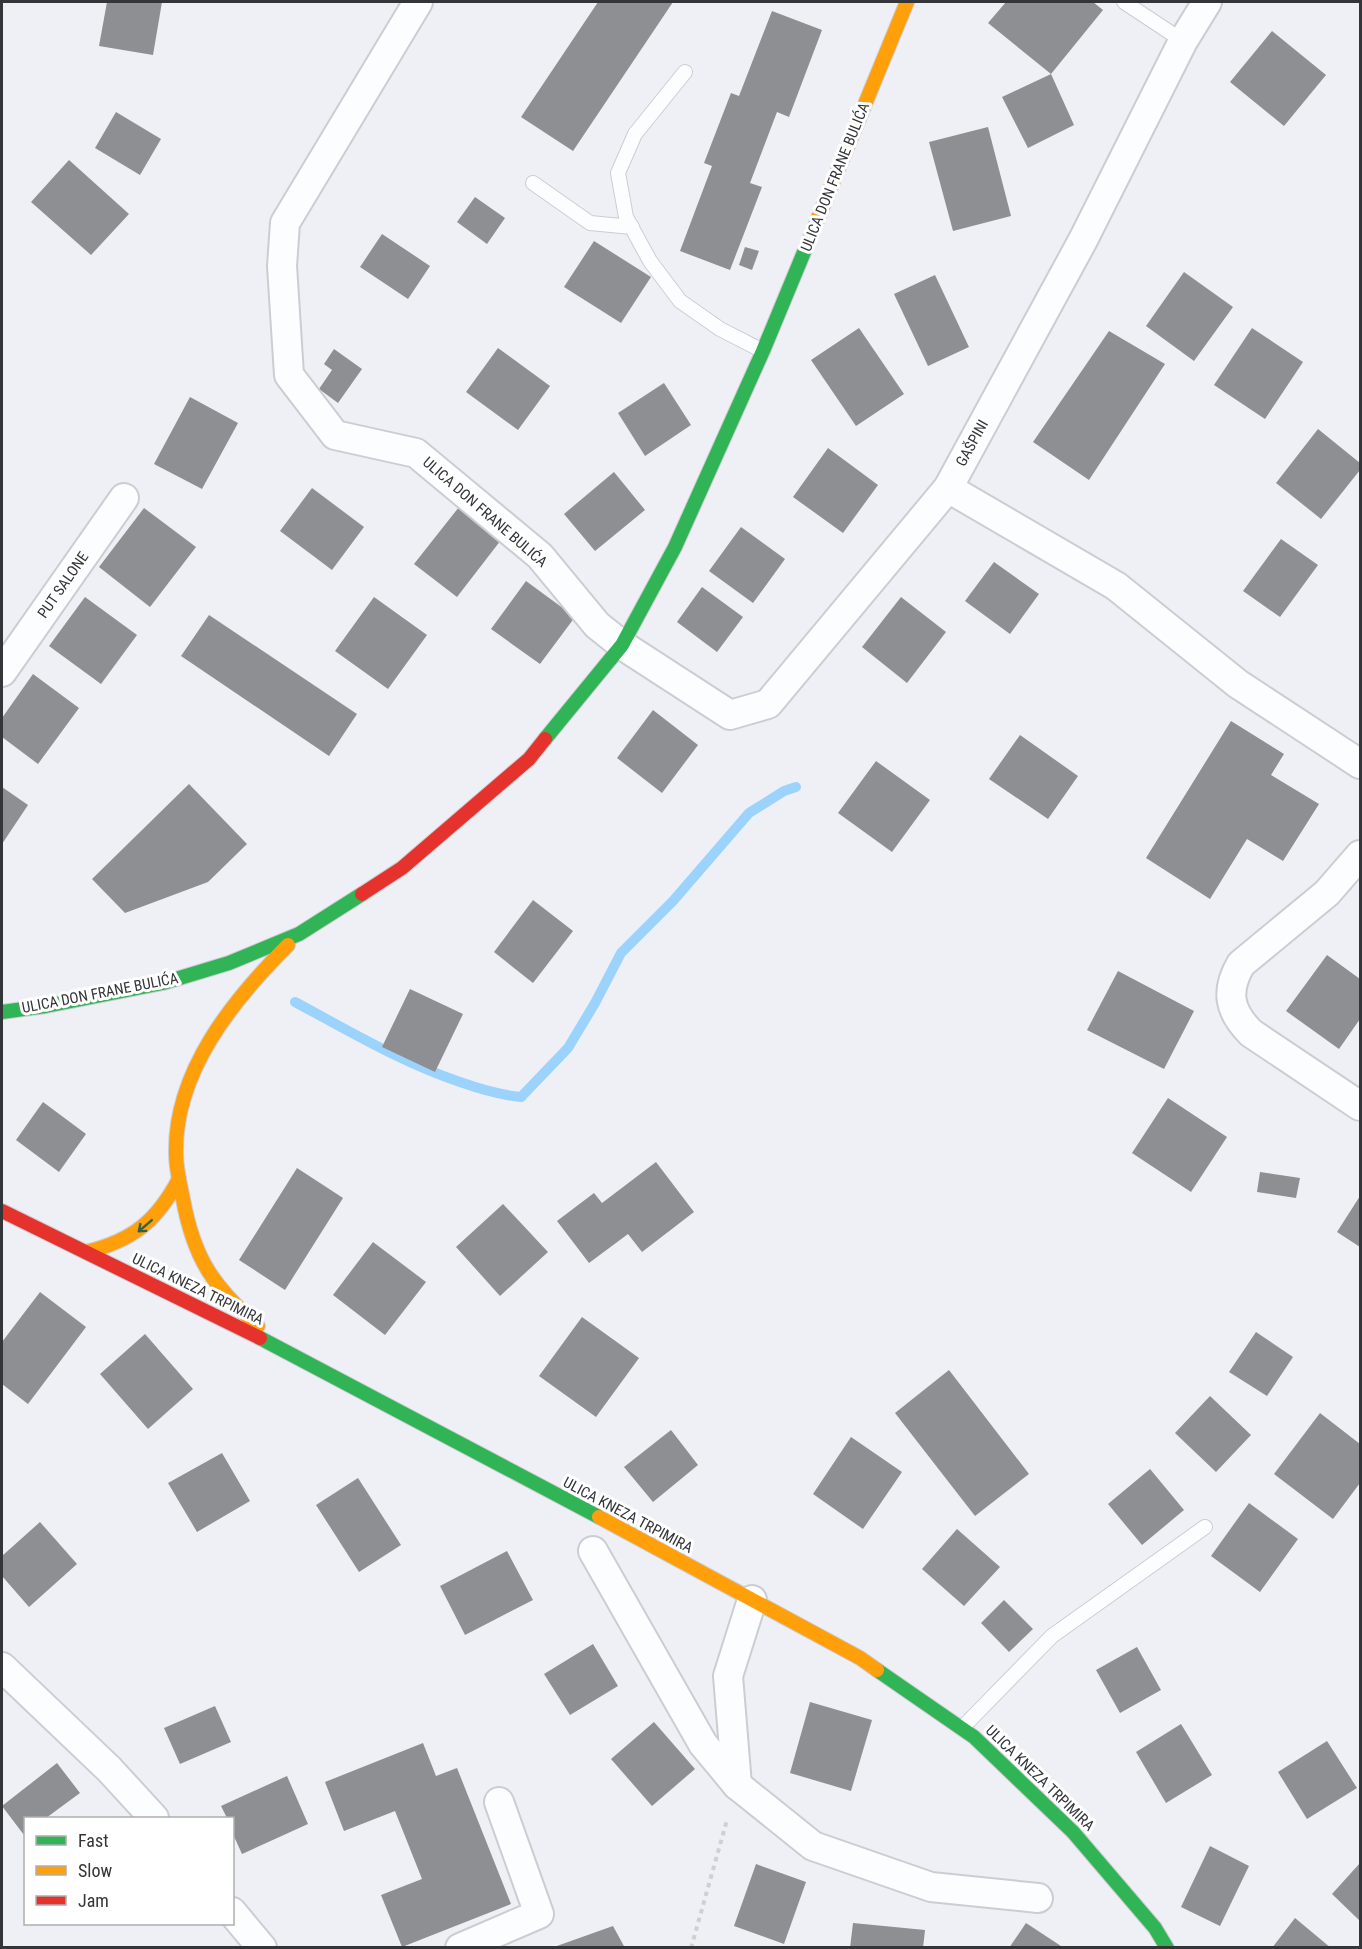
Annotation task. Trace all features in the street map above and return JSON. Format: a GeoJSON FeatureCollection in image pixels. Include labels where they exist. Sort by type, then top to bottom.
{"type":"FeatureCollection","features":[{"type":"Feature","properties":{"kind":"street","name":"ULICA DON FRANE BULIĆA"},"geometry":{"type":"LineString","coordinates":[[418,2],[285,223],[282,266],[289,375],[335,435],[416,453],[540,556],[597,625],[622,645]]}},
{"type":"Feature","properties":{"kind":"street","name":"ULICA DON FRANE BULIĆA"},"geometry":{"type":"LineString","coordinates":[[2,1012],[46,1006],[163,983],[229,963],[299,934],[402,868],[529,759],[622,645],[675,547],[763,351],[907,2]]}},
{"type":"Feature","properties":{"kind":"street","name":"GAŠPINI"},"geometry":{"type":"LineString","coordinates":[[622,645],[730,715],[768,704],[948,488],[1083,240],[1183,41],[1207,2]]}},
{"type":"Feature","properties":{"kind":"street"},"geometry":{"type":"LineString","coordinates":[[948,488],[1116,586],[1238,684],[1360,764]]}},
{"type":"Feature","properties":{"kind":"street","name":"PUT SALONE"},"geometry":{"type":"LineString","coordinates":[[2,672],[124,498]]}},
{"type":"Feature","properties":{"kind":"street"},"geometry":{"type":"LineString","coordinates":[[1360,855],[1327,893],[1241,964],[1233,978],[1231,1000],[1238,1020],[1251,1033],[1360,1106]]}},
{"type":"Feature","properties":{"kind":"street","name":"ULICA DON FRANE BULIĆA"},"geometry":{"type":"LineString","coordinates":[[286,1351],[223,1293],[210,1276],[193,1242],[185,1214],[176,1153],[178,1127],[196,1067],[209,1042],[231,1009],[271,960],[299,934]]}},
{"type":"Feature","properties":{"kind":"street"},"geometry":{"type":"LineString","coordinates":[[86,1252],[107,1248],[143,1229],[159,1213],[179,1179]]}},
{"type":"Feature","properties":{"kind":"street","name":"ULICA KNEZA TRPIMIRA"},"geometry":{"type":"LineString","coordinates":[[2,1211],[286,1351],[860,1658],[974,1737],[1073,1832],[1155,1928],[1167,1947]]}},
{"type":"Feature","properties":{"kind":"street"},"geometry":{"type":"LineString","coordinates":[[592,1551],[703,1744],[737,1785],[813,1846],[931,1887],[1038,1898]]}},
{"type":"Feature","properties":{"kind":"street"},"geometry":{"type":"LineString","coordinates":[[737,1785],[728,1676],[752,1600]]}},
{"type":"Feature","properties":{"kind":"street"},"geometry":{"type":"LineString","coordinates":[[2,1666],[109,1769],[152,1817]]}},
{"type":"Feature","properties":{"kind":"street"},"geometry":{"type":"LineString","coordinates":[[460,1947],[539,1914],[498,1802]]}},
{"type":"Feature","properties":{"kind":"street"},"geometry":{"type":"LineString","coordinates":[[234,1914],[262,1947]]}},
{"type":"Feature","properties":{"kind":"lane"},"geometry":{"type":"LineString","coordinates":[[1124,2],[1183,41]]}},
{"type":"Feature","properties":{"kind":"lane"},"geometry":{"type":"LineString","coordinates":[[685,72],[634,134],[618,173],[626,217],[650,261],[680,301],[720,329],[763,351]]}},
{"type":"Feature","properties":{"kind":"lane"},"geometry":{"type":"LineString","coordinates":[[533,183],[590,223],[632,227]]}},
{"type":"Feature","properties":{"kind":"lane"},"geometry":{"type":"LineString","coordinates":[[962,1728],[1052,1636],[1205,1527]]}},
{"type":"Feature","properties":{"kind":"path"},"geometry":{"type":"LineString","coordinates":[[691,1947],[737,1785]]}},
{"type":"Feature","properties":{"kind":"building"},"geometry":{"type":"Polygon","coordinates":[[[107,2],[162,2],[153,55],[99,46],[107,2]]]}},
{"type":"Feature","properties":{"kind":"building"},"geometry":{"type":"Polygon","coordinates":[[[598,2],[673,2],[573,151],[521,117],[598,2]]]}},
{"type":"Feature","properties":{"kind":"building"},"geometry":{"type":"Polygon","coordinates":[[[1006,2],[1093,2],[1103,10],[1051,74],[988,23],[1006,2]]]}},
{"type":"Feature","properties":{"kind":"building"},"geometry":{"type":"Polygon","coordinates":[[[772,11],[822,30],[789,117],[777,112],[750,183],[762,187],[730,270],[680,251],[712,166],[704,163],[731,93],[739,96],[772,11]]]}},
{"type":"Feature","properties":{"kind":"building"},"geometry":{"type":"Polygon","coordinates":[[[1272,31],[1326,75],[1284,126],[1230,82],[1272,31]]]}},
{"type":"Feature","properties":{"kind":"building"},"geometry":{"type":"Polygon","coordinates":[[[1051,74],[1074,125],[1028,148],[1002,97],[1051,74]]]}},
{"type":"Feature","properties":{"kind":"building"},"geometry":{"type":"Polygon","coordinates":[[[116,112],[161,139],[140,175],[95,148],[116,112]]]}},
{"type":"Feature","properties":{"kind":"building"},"geometry":{"type":"Polygon","coordinates":[[[988,127],[1011,216],[953,231],[929,142],[988,127]]]}},
{"type":"Feature","properties":{"kind":"building"},"geometry":{"type":"Polygon","coordinates":[[[69,160],[129,214],[91,255],[31,202],[69,160]]]}},
{"type":"Feature","properties":{"kind":"building"},"geometry":{"type":"Polygon","coordinates":[[[475,197],[505,218],[487,244],[457,222],[475,197]]]}},
{"type":"Feature","properties":{"kind":"building"},"geometry":{"type":"Polygon","coordinates":[[[382,234],[430,266],[408,299],[360,267],[382,234]]]}},
{"type":"Feature","properties":{"kind":"building"},"geometry":{"type":"Polygon","coordinates":[[[594,241],[651,277],[621,323],[564,287],[594,241]]]}},
{"type":"Feature","properties":{"kind":"building"},"geometry":{"type":"Polygon","coordinates":[[[745,247],[759,251],[752,270],[739,265],[745,247]]]}},
{"type":"Feature","properties":{"kind":"building"},"geometry":{"type":"Polygon","coordinates":[[[1184,272],[1233,307],[1194,361],[1146,326],[1184,272]]]}},
{"type":"Feature","properties":{"kind":"building"},"geometry":{"type":"Polygon","coordinates":[[[935,275],[969,347],[928,366],[894,294],[935,275]]]}},
{"type":"Feature","properties":{"kind":"building"},"geometry":{"type":"Polygon","coordinates":[[[859,328],[904,394],[856,426],[811,360],[859,328]]]}},
{"type":"Feature","properties":{"kind":"building"},"geometry":{"type":"Polygon","coordinates":[[[1252,328],[1303,362],[1265,419],[1214,385],[1252,328]]]}},
{"type":"Feature","properties":{"kind":"building"},"geometry":{"type":"Polygon","coordinates":[[[1109,331],[1165,364],[1089,480],[1033,442],[1109,331]]]}},
{"type":"Feature","properties":{"kind":"building"},"geometry":{"type":"Polygon","coordinates":[[[498,348],[550,386],[518,430],[466,392],[498,348]]]}},
{"type":"Feature","properties":{"kind":"building"},"geometry":{"type":"Polygon","coordinates":[[[334,349],[362,369],[338,403],[319,389],[332,370],[324,364],[334,349]]]}},
{"type":"Feature","properties":{"kind":"building"},"geometry":{"type":"Polygon","coordinates":[[[664,383],[691,425],[645,456],[618,413],[664,383]]]}},
{"type":"Feature","properties":{"kind":"building"},"geometry":{"type":"Polygon","coordinates":[[[190,397],[238,423],[202,489],[154,464],[190,397]]]}},
{"type":"Feature","properties":{"kind":"building"},"geometry":{"type":"Polygon","coordinates":[[[1318,429],[1360,463],[1360,470],[1321,519],[1276,483],[1318,429]]]}},
{"type":"Feature","properties":{"kind":"building"},"geometry":{"type":"Polygon","coordinates":[[[828,448],[878,485],[843,533],[793,497],[828,448]]]}},
{"type":"Feature","properties":{"kind":"building"},"geometry":{"type":"Polygon","coordinates":[[[614,472],[645,510],[595,551],[564,514],[614,472]]]}},
{"type":"Feature","properties":{"kind":"building"},"geometry":{"type":"Polygon","coordinates":[[[312,488],[364,527],[332,570],[280,531],[312,488]]]}},
{"type":"Feature","properties":{"kind":"building"},"geometry":{"type":"Polygon","coordinates":[[[459,507],[501,540],[457,597],[414,564],[459,507]]]}},
{"type":"Feature","properties":{"kind":"building"},"geometry":{"type":"Polygon","coordinates":[[[144,508],[196,547],[150,607],[99,567],[144,508]]]}},
{"type":"Feature","properties":{"kind":"building"},"geometry":{"type":"Polygon","coordinates":[[[741,527],[785,559],[753,603],[709,571],[741,527]]]}},
{"type":"Feature","properties":{"kind":"building"},"geometry":{"type":"Polygon","coordinates":[[[1281,539],[1318,565],[1280,617],[1243,591],[1281,539]]]}},
{"type":"Feature","properties":{"kind":"building"},"geometry":{"type":"Polygon","coordinates":[[[994,562],[1039,594],[1010,634],[965,601],[994,562]]]}},
{"type":"Feature","properties":{"kind":"building"},"geometry":{"type":"Polygon","coordinates":[[[526,581],[575,617],[540,664],[491,629],[526,581]]]}},
{"type":"Feature","properties":{"kind":"building"},"geometry":{"type":"Polygon","coordinates":[[[702,587],[743,617],[717,652],[677,622],[702,587]]]}},
{"type":"Feature","properties":{"kind":"building"},"geometry":{"type":"Polygon","coordinates":[[[85,597],[137,635],[101,684],[49,646],[85,597]]]}},
{"type":"Feature","properties":{"kind":"building"},"geometry":{"type":"Polygon","coordinates":[[[374,597],[427,635],[388,689],[335,651],[374,597]]]}},
{"type":"Feature","properties":{"kind":"building"},"geometry":{"type":"Polygon","coordinates":[[[901,597],[946,632],[907,683],[862,647],[901,597]]]}},
{"type":"Feature","properties":{"kind":"building"},"geometry":{"type":"Polygon","coordinates":[[[209,615],[357,714],[329,756],[181,656],[209,615]]]}},
{"type":"Feature","properties":{"kind":"building"},"geometry":{"type":"Polygon","coordinates":[[[33,674],[79,708],[38,764],[2,737],[2,718],[33,674]]]}},
{"type":"Feature","properties":{"kind":"building"},"geometry":{"type":"Polygon","coordinates":[[[653,710],[698,745],[662,793],[617,758],[653,710]]]}},
{"type":"Feature","properties":{"kind":"building"},"geometry":{"type":"Polygon","coordinates":[[[1231,721],[1284,754],[1271,775],[1319,804],[1283,861],[1247,839],[1210,899],[1146,858],[1231,721]]]}},
{"type":"Feature","properties":{"kind":"building"},"geometry":{"type":"Polygon","coordinates":[[[1020,735],[1078,776],[1048,819],[989,779],[1020,735]]]}},
{"type":"Feature","properties":{"kind":"building"},"geometry":{"type":"Polygon","coordinates":[[[876,761],[930,800],[892,852],[838,813],[876,761]]]}},
{"type":"Feature","properties":{"kind":"building"},"geometry":{"type":"Polygon","coordinates":[[[189,784],[247,844],[208,882],[125,913],[92,879],[189,784]]]}},
{"type":"Feature","properties":{"kind":"building"},"geometry":{"type":"Polygon","coordinates":[[[2,787],[28,805],[2,844],[2,787]]]}},
{"type":"Feature","properties":{"kind":"building"},"geometry":{"type":"Polygon","coordinates":[[[533,900],[573,931],[533,983],[494,952],[533,900]]]}},
{"type":"Feature","properties":{"kind":"building"},"geometry":{"type":"Polygon","coordinates":[[[1327,955],[1360,979],[1360,1019],[1339,1049],[1286,1011],[1327,955]]]}},
{"type":"Feature","properties":{"kind":"building"},"geometry":{"type":"Polygon","coordinates":[[[1118,971],[1194,1011],[1164,1069],[1087,1030],[1118,971]]]}},
{"type":"Feature","properties":{"kind":"building"},"geometry":{"type":"Polygon","coordinates":[[[410,989],[463,1014],[435,1072],[382,1047],[410,989]]]}},
{"type":"Feature","properties":{"kind":"building"},"geometry":{"type":"Polygon","coordinates":[[[1168,1098],[1227,1137],[1191,1192],[1132,1153],[1168,1098]]]}},
{"type":"Feature","properties":{"kind":"building"},"geometry":{"type":"Polygon","coordinates":[[[43,1102],[86,1134],[59,1172],[16,1140],[43,1102]]]}},
{"type":"Feature","properties":{"kind":"building"},"geometry":{"type":"Polygon","coordinates":[[[656,1162],[694,1212],[642,1252],[628,1234],[589,1263],[557,1221],[594,1193],[602,1203],[656,1162]]]}},
{"type":"Feature","properties":{"kind":"building"},"geometry":{"type":"Polygon","coordinates":[[[297,1168],[343,1198],[285,1290],[239,1260],[297,1168]]]}},
{"type":"Feature","properties":{"kind":"building"},"geometry":{"type":"Polygon","coordinates":[[[1260,1172],[1300,1178],[1296,1198],[1257,1192],[1260,1172]]]}},
{"type":"Feature","properties":{"kind":"building"},"geometry":{"type":"Polygon","coordinates":[[[1360,1196],[1360,1247],[1337,1232],[1360,1196]]]}},
{"type":"Feature","properties":{"kind":"building"},"geometry":{"type":"Polygon","coordinates":[[[503,1204],[548,1252],[500,1296],[456,1247],[503,1204]]]}},
{"type":"Feature","properties":{"kind":"building"},"geometry":{"type":"Polygon","coordinates":[[[373,1242],[426,1282],[385,1335],[333,1295],[373,1242]]]}},
{"type":"Feature","properties":{"kind":"building"},"geometry":{"type":"Polygon","coordinates":[[[40,1292],[86,1327],[28,1404],[2,1384],[2,1342],[40,1292]]]}},
{"type":"Feature","properties":{"kind":"building"},"geometry":{"type":"Polygon","coordinates":[[[582,1317],[639,1358],[596,1417],[539,1376],[582,1317]]]}},
{"type":"Feature","properties":{"kind":"building"},"geometry":{"type":"Polygon","coordinates":[[[1256,1332],[1293,1357],[1267,1396],[1229,1372],[1256,1332]]]}},
{"type":"Feature","properties":{"kind":"building"},"geometry":{"type":"Polygon","coordinates":[[[145,1334],[193,1389],[148,1429],[100,1374],[145,1334]]]}},
{"type":"Feature","properties":{"kind":"building"},"geometry":{"type":"Polygon","coordinates":[[[949,1370],[1029,1474],[975,1516],[895,1413],[949,1370]]]}},
{"type":"Feature","properties":{"kind":"building"},"geometry":{"type":"Polygon","coordinates":[[[1210,1396],[1251,1435],[1216,1472],[1175,1433],[1210,1396]]]}},
{"type":"Feature","properties":{"kind":"building"},"geometry":{"type":"Polygon","coordinates":[[[1320,1413],[1360,1444],[1360,1483],[1333,1519],[1274,1474],[1320,1413]]]}},
{"type":"Feature","properties":{"kind":"building"},"geometry":{"type":"Polygon","coordinates":[[[671,1430],[698,1465],[653,1502],[624,1467],[671,1430]]]}},
{"type":"Feature","properties":{"kind":"building"},"geometry":{"type":"Polygon","coordinates":[[[851,1437],[902,1472],[863,1529],[813,1494],[851,1437]]]}},
{"type":"Feature","properties":{"kind":"building"},"geometry":{"type":"Polygon","coordinates":[[[222,1453],[250,1501],[197,1532],[168,1483],[222,1453]]]}},
{"type":"Feature","properties":{"kind":"building"},"geometry":{"type":"Polygon","coordinates":[[[1150,1469],[1184,1510],[1142,1545],[1108,1504],[1150,1469]]]}},
{"type":"Feature","properties":{"kind":"building"},"geometry":{"type":"Polygon","coordinates":[[[358,1478],[401,1545],[359,1572],[316,1505],[358,1478]]]}},
{"type":"Feature","properties":{"kind":"building"},"geometry":{"type":"Polygon","coordinates":[[[1249,1503],[1298,1539],[1260,1592],[1211,1556],[1249,1503]]]}},
{"type":"Feature","properties":{"kind":"building"},"geometry":{"type":"Polygon","coordinates":[[[40,1522],[77,1564],[29,1607],[2,1576],[2,1556],[40,1522]]]}},
{"type":"Feature","properties":{"kind":"building"},"geometry":{"type":"Polygon","coordinates":[[[957,1529],[1000,1567],[964,1606],[922,1569],[957,1529]]]}},
{"type":"Feature","properties":{"kind":"building"},"geometry":{"type":"Polygon","coordinates":[[[507,1551],[533,1600],[465,1635],[440,1586],[507,1551]]]}},
{"type":"Feature","properties":{"kind":"building"},"geometry":{"type":"Polygon","coordinates":[[[1004,1600],[1033,1629],[1009,1652],[981,1623],[1004,1600]]]}},
{"type":"Feature","properties":{"kind":"building"},"geometry":{"type":"Polygon","coordinates":[[[593,1644],[618,1686],[570,1715],[544,1674],[593,1644]]]}},
{"type":"Feature","properties":{"kind":"building"},"geometry":{"type":"Polygon","coordinates":[[[1137,1647],[1161,1690],[1120,1713],[1096,1670],[1137,1647]]]}},
{"type":"Feature","properties":{"kind":"building"},"geometry":{"type":"Polygon","coordinates":[[[810,1702],[872,1720],[851,1791],[790,1773],[810,1702]]]}},
{"type":"Feature","properties":{"kind":"building"},"geometry":{"type":"Polygon","coordinates":[[[215,1706],[231,1742],[180,1764],[164,1728],[215,1706]]]}},
{"type":"Feature","properties":{"kind":"building"},"geometry":{"type":"Polygon","coordinates":[[[654,1722],[695,1769],[652,1806],[611,1759],[654,1722]]]}},
{"type":"Feature","properties":{"kind":"building"},"geometry":{"type":"Polygon","coordinates":[[[1181,1724],[1212,1775],[1166,1803],[1136,1752],[1181,1724]]]}},
{"type":"Feature","properties":{"kind":"building"},"geometry":{"type":"Polygon","coordinates":[[[1327,1741],[1357,1788],[1307,1819],[1278,1772],[1327,1741]]]}},
{"type":"Feature","properties":{"kind":"building"},"geometry":{"type":"Polygon","coordinates":[[[423,1743],[436,1776],[457,1768],[511,1904],[402,1947],[381,1895],[422,1879],[395,1811],[344,1831],[325,1782],[423,1743]]]}},
{"type":"Feature","properties":{"kind":"building"},"geometry":{"type":"Polygon","coordinates":[[[57,1763],[80,1793],[47,1817],[24,1817],[24,1835],[2,1806],[57,1763]]]}},
{"type":"Feature","properties":{"kind":"building"},"geometry":{"type":"Polygon","coordinates":[[[287,1776],[308,1824],[242,1854],[234,1836],[234,1817],[226,1817],[221,1806],[287,1776]]]}},
{"type":"Feature","properties":{"kind":"building"},"geometry":{"type":"Polygon","coordinates":[[[1210,1846],[1249,1866],[1220,1926],[1181,1907],[1210,1846]]]}},
{"type":"Feature","properties":{"kind":"building"},"geometry":{"type":"Polygon","coordinates":[[[1360,1863],[1360,1921],[1332,1894],[1360,1863]]]}},
{"type":"Feature","properties":{"kind":"building"},"geometry":{"type":"Polygon","coordinates":[[[756,1864],[806,1882],[784,1944],[734,1926],[756,1864]]]}},
{"type":"Feature","properties":{"kind":"building"},"geometry":{"type":"Polygon","coordinates":[[[1295,1918],[1331,1948],[1272,1948],[1295,1918]]]}},
{"type":"Feature","properties":{"kind":"building"},"geometry":{"type":"Polygon","coordinates":[[[853,1923],[925,1930],[923,1948],[850,1948],[853,1923]]]}},
{"type":"Feature","properties":{"kind":"building"},"geometry":{"type":"Polygon","coordinates":[[[1026,1923],[1064,1948],[1009,1948],[1026,1923]]]}},
{"type":"Feature","properties":{"kind":"building"},"geometry":{"type":"Polygon","coordinates":[[[613,1926],[625,1948],[554,1948],[554,1947],[613,1926]]]}},
{"type":"Feature","properties":{"kind":"waterway"},"geometry":{"type":"LineString","coordinates":[[295,1002],[376,1045],[438,1074],[482,1089],[521,1097],[568,1048],[621,953],[673,901],[749,813],[784,791],[796,787]]}},
{"type":"Feature","properties":{"kind":"traffic: fast"},"geometry":{"type":"LineString","coordinates":[[545,739],[622,645],[675,547],[763,351],[819,216]]}},
{"type":"Feature","properties":{"kind":"traffic: fast"},"geometry":{"type":"LineString","coordinates":[[2,1012],[46,1006],[163,983],[229,963],[299,934],[362,894]]}},
{"type":"Feature","properties":{"kind":"traffic: fast"},"geometry":{"type":"LineString","coordinates":[[260,1338],[599,1517]]}},
{"type":"Feature","properties":{"kind":"traffic: fast"},"geometry":{"type":"LineString","coordinates":[[877,1670],[974,1737],[1073,1832],[1155,1928],[1167,1948]]}},
{"type":"Feature","properties":{"kind":"traffic: slow"},"geometry":{"type":"LineString","coordinates":[[819,216],[907,2]]}},
{"type":"Feature","properties":{"kind":"traffic: slow"},"geometry":{"type":"LineString","coordinates":[[258,1326],[217,1284],[193,1239],[179,1182],[176,1154],[178,1124],[185,1094],[196,1066],[211,1039],[247,989],[288,945]]}},
{"type":"Feature","properties":{"kind":"traffic: slow"},"geometry":{"type":"LineString","coordinates":[[86,1252],[117,1242],[142,1227],[162,1207],[179,1179]]}},
{"type":"Feature","properties":{"kind":"traffic: slow"},"geometry":{"type":"LineString","coordinates":[[599,1517],[860,1658],[877,1670]]}},
{"type":"Feature","properties":{"kind":"traffic: jam"},"geometry":{"type":"LineString","coordinates":[[362,894],[402,868],[529,759],[545,739]]}},
{"type":"Feature","properties":{"kind":"traffic: jam"},"geometry":{"type":"LineString","coordinates":[[2,1211],[260,1338]]}}]}
